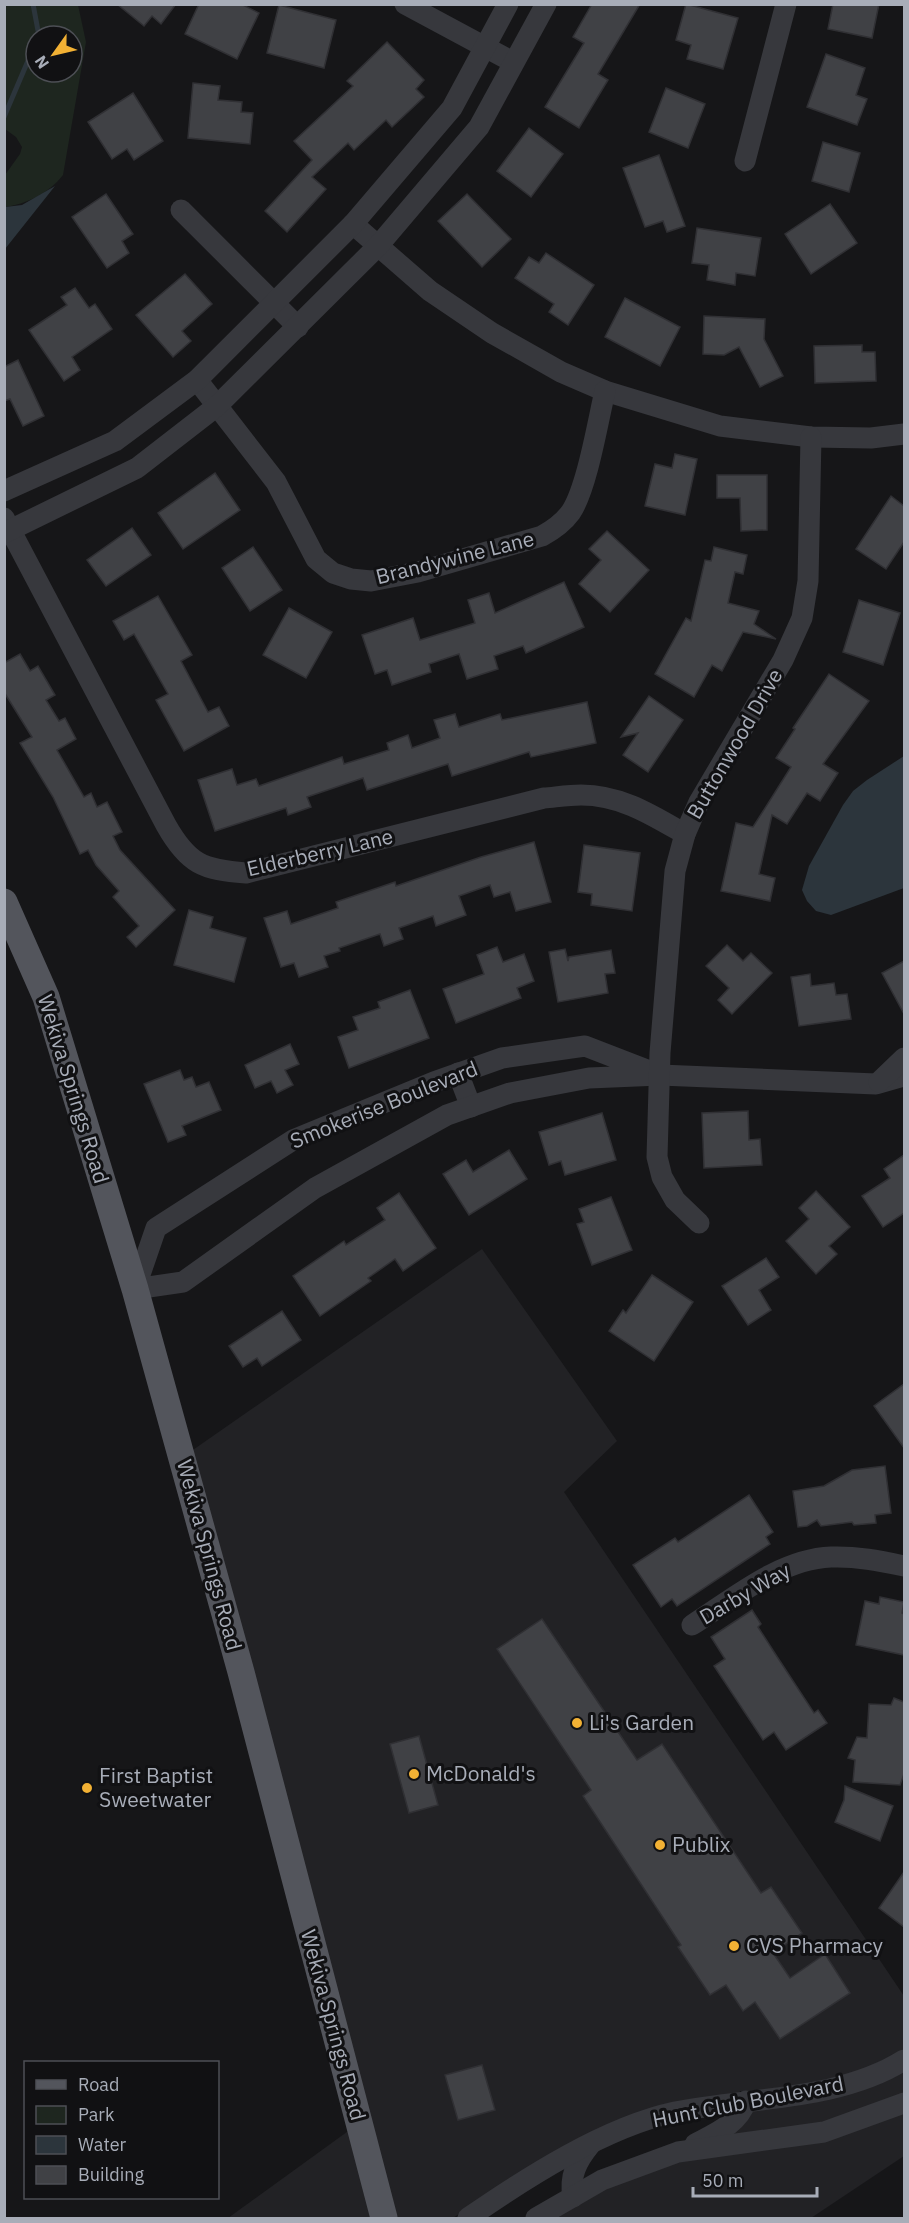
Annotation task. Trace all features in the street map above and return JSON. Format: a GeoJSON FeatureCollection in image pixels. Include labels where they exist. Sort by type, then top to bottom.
{"type":"FeatureCollection","features":[{"type":"Feature","properties":{"kind":"main road","name":"Wekiva Springs Road"},"geometry":{"type":"LineString","coordinates":[[4,902],[46,997],[135,1289],[244,1683],[384,2218]]}},
{"type":"Feature","properties":{"kind":"street"},"geometry":{"type":"LineString","coordinates":[[405,4],[513,62]]}},
{"type":"Feature","properties":{"kind":"street"},"geometry":{"type":"LineString","coordinates":[[4,492],[116,441],[197,381],[353,224],[452,108],[508,4]]}},
{"type":"Feature","properties":{"kind":"street"},"geometry":{"type":"LineString","coordinates":[[7,527],[137,468],[217,406],[378,246],[479,127],[546,4]]}},
{"type":"Feature","properties":{"kind":"street"},"geometry":{"type":"LineString","coordinates":[[745,161],[786,4]]}},
{"type":"Feature","properties":{"kind":"street"},"geometry":{"type":"LineString","coordinates":[[181,210],[298,327]]}},
{"type":"Feature","properties":{"kind":"street"},"geometry":{"type":"LineString","coordinates":[[353,224],[430,291],[492,333],[561,372],[606,391],[720,426],[811,436],[871,438],[904,434]]}},
{"type":"Feature","properties":{"kind":"street","name":"Brandywine Lane"},"geometry":{"type":"LineString","coordinates":[[197,381],[276,482],[316,559],[333,573],[351,579],[371,581],[417,572],[542,536],[557,528],[571,512],[581,489],[606,391]]}},
{"type":"Feature","properties":{"kind":"street","name":"Buttonwood Drive"},"geometry":{"type":"LineString","coordinates":[[699,1223],[675,1200],[662,1177],[657,1157],[660,1053],[675,871],[685,834],[699,802],[783,660],[801,618],[808,581],[811,436]]}},
{"type":"Feature","properties":{"kind":"street","name":"Elderberry Lane"},"geometry":{"type":"LineString","coordinates":[[7,527],[178,846],[199,863],[218,871],[246,873],[544,798],[582,795],[614,799],[640,807],[685,834]]}},
{"type":"Feature","properties":{"kind":"street","name":"Smokerise Boulevard"},"geometry":{"type":"LineString","coordinates":[[660,1075],[585,1046],[502,1058],[458,1073],[293,1140],[156,1228],[135,1289],[183,1282],[315,1188],[447,1115],[510,1093],[590,1078],[660,1075],[876,1084],[904,1077]]}},
{"type":"Feature","properties":{"kind":"street"},"geometry":{"type":"LineString","coordinates":[[876,1084],[904,1058]]}},
{"type":"Feature","properties":{"kind":"street"},"geometry":{"type":"LineString","coordinates":[[458,1073],[471,1107]]}},
{"type":"Feature","properties":{"kind":"street","name":"Darby Way"},"geometry":{"type":"LineString","coordinates":[[692,1625],[764,1578],[795,1564],[830,1557],[867,1558],[904,1566]]}},
{"type":"Feature","properties":{"kind":"street","name":"Hunt Club Boulevard"},"geometry":{"type":"LineString","coordinates":[[468,2218],[518,2184],[635,2124],[673,2113],[814,2091],[862,2080],[904,2060]]}},
{"type":"Feature","properties":{"kind":"street"},"geometry":{"type":"LineString","coordinates":[[678,2152],[728,2126],[739,2117],[746,2102]]}},
{"type":"Feature","properties":{"kind":"street","name":"Hunt Club Boulevard"},"geometry":{"type":"LineString","coordinates":[[536,2218],[602,2180],[678,2152],[824,2132],[904,2103]]}},
{"type":"Feature","properties":{"kind":"street"},"geometry":{"type":"LineString","coordinates":[[573,2197],[571,2188],[577,2161],[591,2145]]}},
{"type":"Feature","properties":{"kind":"shaded area"},"geometry":{"type":"Polygon","coordinates":[[[482,1249],[617,1441],[564,1492],[904,1996],[904,2049],[860,2072],[814,2082],[748,2092],[740,2091],[739,2094],[513,2177],[453,2218],[394,2218],[190,1452],[482,1249]]]}},
{"type":"Feature","properties":{"kind":"shaded area"},"geometry":{"type":"Polygon","coordinates":[[[904,2069],[904,2094],[823,2123],[727,2136],[753,2109],[904,2069]]]}},
{"type":"Feature","properties":{"kind":"shaded area"},"geometry":{"type":"Polygon","coordinates":[[[904,2112],[904,2156],[811,2218],[553,2218],[606,2188],[680,2161],[904,2112]]]}},
{"type":"Feature","properties":{"kind":"shaded area"},"geometry":{"type":"Polygon","coordinates":[[[351,2129],[374,2218],[228,2218],[351,2129]]]}},
{"type":"Feature","properties":{"kind":"green space"},"geometry":{"type":"Polygon","coordinates":[[[4,5],[78,5],[82,24],[24,24],[24,84],[79,84],[63,175],[37,197],[5,207],[5,175],[20,154],[22,147],[16,137],[5,129],[4,5]]]}},
{"type":"Feature","properties":{"kind":"water"},"geometry":{"type":"Polygon","coordinates":[[[55,186],[5,249],[5,207],[22,205],[55,186]]]}},
{"type":"Feature","properties":{"kind":"water"},"geometry":{"type":"Polygon","coordinates":[[[904,756],[904,888],[831,915],[816,911],[807,901],[802,890],[809,866],[843,805],[853,791],[904,756]]]}},
{"type":"Feature","properties":{"kind":"building"},"geometry":{"type":"Polygon","coordinates":[[[117,4],[176,4],[161,24],[152,16],[144,26],[117,4]]]}},
{"type":"Feature","properties":{"kind":"building"},"geometry":{"type":"Polygon","coordinates":[[[199,4],[241,4],[259,13],[237,59],[185,34],[199,4]]]}},
{"type":"Feature","properties":{"kind":"building"},"geometry":{"type":"Polygon","coordinates":[[[592,4],[640,4],[598,74],[608,80],[579,128],[545,107],[584,43],[573,37],[592,4]]]}},
{"type":"Feature","properties":{"kind":"building"},"geometry":{"type":"Polygon","coordinates":[[[686,4],[738,18],[723,69],[687,59],[691,45],[676,40],[686,4]]]}},
{"type":"Feature","properties":{"kind":"building"},"geometry":{"type":"Polygon","coordinates":[[[833,4],[879,4],[872,38],[828,29],[833,4]]]}},
{"type":"Feature","properties":{"kind":"building"},"geometry":{"type":"Polygon","coordinates":[[[279,5],[336,20],[324,68],[267,53],[279,5]]]}},
{"type":"Feature","properties":{"kind":"building"},"geometry":{"type":"Polygon","coordinates":[[[387,42],[424,80],[416,89],[424,97],[392,127],[386,120],[354,150],[348,143],[312,177],[326,189],[287,232],[265,211],[312,160],[294,141],[353,86],[347,81],[387,42]]]}},
{"type":"Feature","properties":{"kind":"building"},"geometry":{"type":"Polygon","coordinates":[[[826,54],[865,68],[856,95],[867,99],[857,125],[807,107],[826,54]]]}},
{"type":"Feature","properties":{"kind":"building"},"geometry":{"type":"Polygon","coordinates":[[[193,83],[220,86],[218,100],[242,102],[241,112],[253,113],[250,144],[188,138],[193,83]]]}},
{"type":"Feature","properties":{"kind":"building"},"geometry":{"type":"Polygon","coordinates":[[[666,88],[705,104],[688,148],[649,132],[666,88]]]}},
{"type":"Feature","properties":{"kind":"building"},"geometry":{"type":"Polygon","coordinates":[[[133,93],[163,141],[134,160],[127,149],[112,159],[88,122],[133,93]]]}},
{"type":"Feature","properties":{"kind":"building"},"geometry":{"type":"Polygon","coordinates":[[[529,128],[563,154],[531,197],[497,171],[529,128]]]}},
{"type":"Feature","properties":{"kind":"building"},"geometry":{"type":"Polygon","coordinates":[[[823,142],[860,153],[849,192],[812,181],[823,142]]]}},
{"type":"Feature","properties":{"kind":"building"},"geometry":{"type":"Polygon","coordinates":[[[659,155],[685,226],[667,232],[663,221],[645,227],[623,168],[659,155]]]}},
{"type":"Feature","properties":{"kind":"building"},"geometry":{"type":"Polygon","coordinates":[[[106,194],[133,234],[122,241],[129,253],[107,268],[72,217],[106,194]]]}},
{"type":"Feature","properties":{"kind":"building"},"geometry":{"type":"Polygon","coordinates":[[[467,194],[511,239],[482,267],[438,221],[467,194]]]}},
{"type":"Feature","properties":{"kind":"building"},"geometry":{"type":"Polygon","coordinates":[[[830,204],[857,243],[811,274],[785,234],[830,204]]]}},
{"type":"Feature","properties":{"kind":"building"},"geometry":{"type":"Polygon","coordinates":[[[697,228],[761,238],[755,276],[736,273],[735,285],[707,280],[709,265],[692,263],[697,228]]]}},
{"type":"Feature","properties":{"kind":"building"},"geometry":{"type":"Polygon","coordinates":[[[546,253],[594,285],[568,325],[549,312],[554,304],[515,278],[529,257],[539,263],[546,253]]]}},
{"type":"Feature","properties":{"kind":"building"},"geometry":{"type":"Polygon","coordinates":[[[185,274],[212,304],[182,331],[191,341],[173,357],[136,315],[185,274]]]}},
{"type":"Feature","properties":{"kind":"building"},"geometry":{"type":"Polygon","coordinates":[[[75,288],[89,308],[95,304],[112,329],[72,357],[80,370],[64,381],[29,330],[67,305],[61,297],[75,288]]]}},
{"type":"Feature","properties":{"kind":"building"},"geometry":{"type":"Polygon","coordinates":[[[625,298],[680,327],[660,366],[605,337],[625,298]]]}},
{"type":"Feature","properties":{"kind":"building"},"geometry":{"type":"Polygon","coordinates":[[[704,316],[765,319],[764,339],[783,376],[760,387],[739,347],[724,355],[703,354],[704,316]]]}},
{"type":"Feature","properties":{"kind":"building"},"geometry":{"type":"Polygon","coordinates":[[[862,345],[862,352],[875,352],[876,381],[815,383],[814,346],[862,345]]]}},
{"type":"Feature","properties":{"kind":"building"},"geometry":{"type":"Polygon","coordinates":[[[18,360],[44,416],[23,426],[10,399],[4,401],[4,367],[18,360]]]}},
{"type":"Feature","properties":{"kind":"building"},"geometry":{"type":"Polygon","coordinates":[[[675,454],[697,459],[685,515],[645,506],[655,464],[672,468],[675,454]]]}},
{"type":"Feature","properties":{"kind":"building"},"geometry":{"type":"Polygon","coordinates":[[[215,473],[240,510],[183,549],[158,513],[215,473]]]}},
{"type":"Feature","properties":{"kind":"building"},"geometry":{"type":"Polygon","coordinates":[[[717,475],[767,475],[767,530],[741,531],[740,498],[717,498],[717,475]]]}},
{"type":"Feature","properties":{"kind":"building"},"geometry":{"type":"Polygon","coordinates":[[[891,496],[904,506],[904,542],[886,569],[856,549],[891,496]]]}},
{"type":"Feature","properties":{"kind":"building"},"geometry":{"type":"Polygon","coordinates":[[[132,528],[151,555],[106,586],[87,560],[132,528]]]}},
{"type":"Feature","properties":{"kind":"building"},"geometry":{"type":"Polygon","coordinates":[[[607,531],[649,570],[610,612],[579,584],[601,560],[589,549],[607,531]]]}},
{"type":"Feature","properties":{"kind":"building"},"geometry":{"type":"Polygon","coordinates":[[[253,547],[282,590],[250,611],[222,568],[253,547]]]}},
{"type":"Feature","properties":{"kind":"building"},"geometry":{"type":"Polygon","coordinates":[[[714,547],[747,555],[743,574],[735,572],[728,603],[759,611],[754,624],[776,639],[743,632],[722,671],[712,665],[694,697],[655,674],[686,618],[691,621],[705,560],[711,561],[714,547]]]}},
{"type":"Feature","properties":{"kind":"building"},"geometry":{"type":"Polygon","coordinates":[[[564,582],[584,627],[526,653],[523,646],[494,656],[498,669],[467,679],[459,654],[429,664],[431,672],[392,685],[387,670],[375,674],[362,635],[413,618],[420,640],[475,623],[468,600],[489,593],[495,613],[564,582]]]}},
{"type":"Feature","properties":{"kind":"building"},"geometry":{"type":"Polygon","coordinates":[[[158,596],[192,655],[181,661],[208,712],[219,707],[229,726],[184,751],[156,700],[168,694],[134,634],[124,640],[113,621],[158,596]]]}},
{"type":"Feature","properties":{"kind":"building"},"geometry":{"type":"Polygon","coordinates":[[[859,600],[900,613],[883,665],[843,652],[859,600]]]}},
{"type":"Feature","properties":{"kind":"building"},"geometry":{"type":"Polygon","coordinates":[[[289,608],[332,632],[306,678],[263,655],[289,608]]]}},
{"type":"Feature","properties":{"kind":"building"},"geometry":{"type":"Polygon","coordinates":[[[20,654],[30,671],[38,666],[55,695],[46,700],[59,721],[65,718],[76,739],[57,750],[84,797],[91,793],[97,807],[107,802],[122,832],[113,836],[120,850],[175,910],[136,947],[127,937],[139,926],[113,897],[119,891],[96,865],[88,850],[80,854],[53,797],[20,743],[32,737],[4,692],[4,663],[20,654]]]}},
{"type":"Feature","properties":{"kind":"building"},"geometry":{"type":"Polygon","coordinates":[[[829,674],[869,701],[823,764],[838,773],[820,801],[807,793],[787,824],[772,815],[759,874],[775,878],[770,901],[721,891],[736,823],[753,827],[791,767],[776,758],[829,674]]]}},
{"type":"Feature","properties":{"kind":"building"},"geometry":{"type":"Polygon","coordinates":[[[649,696],[683,720],[648,772],[623,755],[638,733],[621,737],[649,696]]]}},
{"type":"Feature","properties":{"kind":"building"},"geometry":{"type":"Polygon","coordinates":[[[587,702],[596,743],[531,757],[529,752],[452,776],[448,764],[367,790],[363,778],[307,797],[311,807],[288,815],[286,808],[215,831],[198,780],[232,769],[237,785],[256,779],[259,786],[342,757],[344,764],[389,750],[387,743],[408,735],[412,748],[440,738],[434,720],[455,714],[459,727],[500,714],[502,720],[587,702]]]}},
{"type":"Feature","properties":{"kind":"building"},"geometry":{"type":"Polygon","coordinates":[[[534,842],[551,902],[516,911],[510,892],[494,897],[490,885],[459,896],[466,915],[436,926],[433,916],[399,928],[403,939],[384,946],[380,934],[339,948],[340,951],[324,956],[328,967],[299,977],[294,963],[281,967],[264,918],[287,911],[291,924],[338,908],[336,902],[395,882],[396,886],[481,857],[534,842]]]}},
{"type":"Feature","properties":{"kind":"building"},"geometry":{"type":"Polygon","coordinates":[[[584,845],[640,853],[632,911],[591,905],[592,894],[578,892],[584,845]]]}},
{"type":"Feature","properties":{"kind":"building"},"geometry":{"type":"Polygon","coordinates":[[[189,910],[213,917],[210,928],[246,938],[234,982],[174,965],[189,910]]]}},
{"type":"Feature","properties":{"kind":"building"},"geometry":{"type":"Polygon","coordinates":[[[727,945],[743,961],[751,953],[772,973],[732,1014],[718,1000],[729,988],[706,966],[727,945]]]}},
{"type":"Feature","properties":{"kind":"building"},"geometry":{"type":"Polygon","coordinates":[[[497,947],[503,962],[524,954],[534,981],[517,988],[521,998],[456,1023],[443,989],[484,974],[477,955],[497,947]]]}},
{"type":"Feature","properties":{"kind":"building"},"geometry":{"type":"Polygon","coordinates":[[[565,949],[568,961],[569,957],[611,950],[615,973],[605,974],[608,993],[558,1002],[549,952],[565,949]]]}},
{"type":"Feature","properties":{"kind":"building"},"geometry":{"type":"Polygon","coordinates":[[[904,961],[904,1014],[882,973],[904,961]]]}},
{"type":"Feature","properties":{"kind":"building"},"geometry":{"type":"Polygon","coordinates":[[[810,974],[811,986],[834,983],[836,995],[847,994],[851,1019],[799,1026],[791,977],[810,974]]]}},
{"type":"Feature","properties":{"kind":"building"},"geometry":{"type":"Polygon","coordinates":[[[410,990],[429,1038],[349,1068],[338,1037],[358,1030],[353,1017],[380,1008],[378,1002],[410,990]]]}},
{"type":"Feature","properties":{"kind":"building"},"geometry":{"type":"Polygon","coordinates":[[[290,1044],[299,1064],[285,1070],[293,1085],[277,1093],[271,1081],[255,1088],[245,1065],[290,1044]]]}},
{"type":"Feature","properties":{"kind":"building"},"geometry":{"type":"Polygon","coordinates":[[[180,1070],[184,1080],[192,1077],[196,1087],[209,1082],[221,1110],[182,1126],[186,1135],[168,1142],[144,1084],[180,1070]]]}},
{"type":"Feature","properties":{"kind":"building"},"geometry":{"type":"Polygon","coordinates":[[[748,1111],[749,1140],[760,1139],[762,1165],[704,1168],[702,1113],[748,1111]]]}},
{"type":"Feature","properties":{"kind":"building"},"geometry":{"type":"Polygon","coordinates":[[[602,1113],[616,1160],[565,1175],[561,1161],[549,1165],[539,1132],[602,1113]]]}},
{"type":"Feature","properties":{"kind":"building"},"geometry":{"type":"Polygon","coordinates":[[[509,1150],[527,1179],[469,1215],[443,1174],[466,1160],[473,1172],[509,1150]]]}},
{"type":"Feature","properties":{"kind":"building"},"geometry":{"type":"Polygon","coordinates":[[[904,1155],[904,1213],[883,1227],[862,1196],[890,1178],[884,1169],[904,1155]]]}},
{"type":"Feature","properties":{"kind":"building"},"geometry":{"type":"Polygon","coordinates":[[[816,1191],[850,1227],[829,1246],[837,1254],[816,1274],[786,1241],[809,1219],[799,1208],[816,1191]]]}},
{"type":"Feature","properties":{"kind":"building"},"geometry":{"type":"Polygon","coordinates":[[[399,1193],[436,1248],[403,1271],[395,1259],[368,1278],[371,1281],[320,1316],[293,1276],[344,1241],[346,1245],[385,1220],[377,1208],[399,1193]]]}},
{"type":"Feature","properties":{"kind":"building"},"geometry":{"type":"Polygon","coordinates":[[[611,1197],[632,1250],[592,1265],[577,1224],[584,1222],[579,1209],[611,1197]]]}},
{"type":"Feature","properties":{"kind":"building"},"geometry":{"type":"Polygon","coordinates":[[[766,1258],[779,1277],[759,1290],[771,1310],[748,1325],[722,1286],[766,1258]]]}},
{"type":"Feature","properties":{"kind":"building"},"geometry":{"type":"Polygon","coordinates":[[[652,1275],[693,1302],[654,1361],[609,1331],[623,1310],[626,1313],[652,1275]]]}},
{"type":"Feature","properties":{"kind":"building"},"geometry":{"type":"Polygon","coordinates":[[[282,1311],[301,1340],[262,1366],[257,1358],[243,1367],[229,1346],[282,1311]]]}},
{"type":"Feature","properties":{"kind":"building"},"geometry":{"type":"Polygon","coordinates":[[[904,1384],[904,1448],[874,1406],[904,1384]]]}},
{"type":"Feature","properties":{"kind":"building"},"geometry":{"type":"Polygon","coordinates":[[[885,1466],[891,1513],[875,1515],[876,1523],[854,1525],[852,1522],[821,1526],[817,1520],[807,1526],[798,1527],[793,1491],[824,1486],[852,1470],[885,1466]]]}},
{"type":"Feature","properties":{"kind":"building"},"geometry":{"type":"Polygon","coordinates":[[[749,1495],[773,1532],[766,1537],[770,1544],[677,1606],[672,1599],[661,1607],[633,1565],[675,1538],[678,1542],[749,1495]]]}},
{"type":"Feature","properties":{"kind":"building"},"geometry":{"type":"Polygon","coordinates":[[[880,1597],[904,1602],[902,1613],[904,1614],[904,1655],[856,1645],[865,1601],[879,1604],[880,1597]]]}},
{"type":"Feature","properties":{"kind":"building"},"geometry":{"type":"Polygon","coordinates":[[[752,1610],[761,1624],[758,1627],[814,1713],[818,1710],[827,1723],[786,1750],[774,1732],[763,1740],[714,1666],[725,1659],[711,1637],[752,1610]]]}},
{"type":"Feature","properties":{"kind":"building"},"geometry":{"type":"Polygon","coordinates":[[[542,1619],[637,1760],[662,1744],[761,1893],[771,1887],[802,1933],[773,1953],[790,1978],[825,1954],[850,1993],[780,2039],[755,2002],[743,2011],[726,1985],[710,1995],[678,1947],[681,1945],[583,1796],[591,1790],[497,1649],[542,1619]]]}},
{"type":"Feature","properties":{"kind":"building"},"geometry":{"type":"Polygon","coordinates":[[[894,1698],[904,1702],[904,1774],[900,1785],[853,1782],[855,1760],[848,1758],[857,1737],[867,1738],[869,1704],[891,1705],[894,1698]]]}},
{"type":"Feature","properties":{"kind":"building","name":"McDonald's"},"geometry":{"type":"Polygon","coordinates":[[[419,1736],[438,1805],[409,1813],[390,1744],[419,1736]]]}},
{"type":"Feature","properties":{"kind":"building"},"geometry":{"type":"Polygon","coordinates":[[[845,1786],[893,1806],[880,1841],[835,1822],[844,1800],[845,1786]]]}},
{"type":"Feature","properties":{"kind":"building"},"geometry":{"type":"Polygon","coordinates":[[[904,1872],[904,1927],[879,1908],[904,1872]]]}},
{"type":"Feature","properties":{"kind":"building"},"geometry":{"type":"Polygon","coordinates":[[[482,2065],[495,2110],[458,2120],[445,2075],[482,2065]]]}},
{"type":"Feature","properties":{"kind":"waterway"},"geometry":{"type":"LineString","coordinates":[[33,4],[37,24]]}},
{"type":"Feature","properties":{"kind":"waterway"},"geometry":{"type":"LineString","coordinates":[[4,117],[24,70]]}},
{"type":"Feature","properties":{"kind":"place","name":"Li's Garden"},"geometry":{"type":"Point","coordinates":[577,1723]}},
{"type":"Feature","properties":{"kind":"place","name":"McDonald's"},"geometry":{"type":"Point","coordinates":[414,1774]}},
{"type":"Feature","properties":{"kind":"place","name":"First Baptist Sweetwater"},"geometry":{"type":"Point","coordinates":[87,1788]}},
{"type":"Feature","properties":{"kind":"place","name":"Publix"},"geometry":{"type":"Point","coordinates":[660,1845]}},
{"type":"Feature","properties":{"kind":"place","name":"CVS Pharmacy"},"geometry":{"type":"Point","coordinates":[734,1946]}}]}
